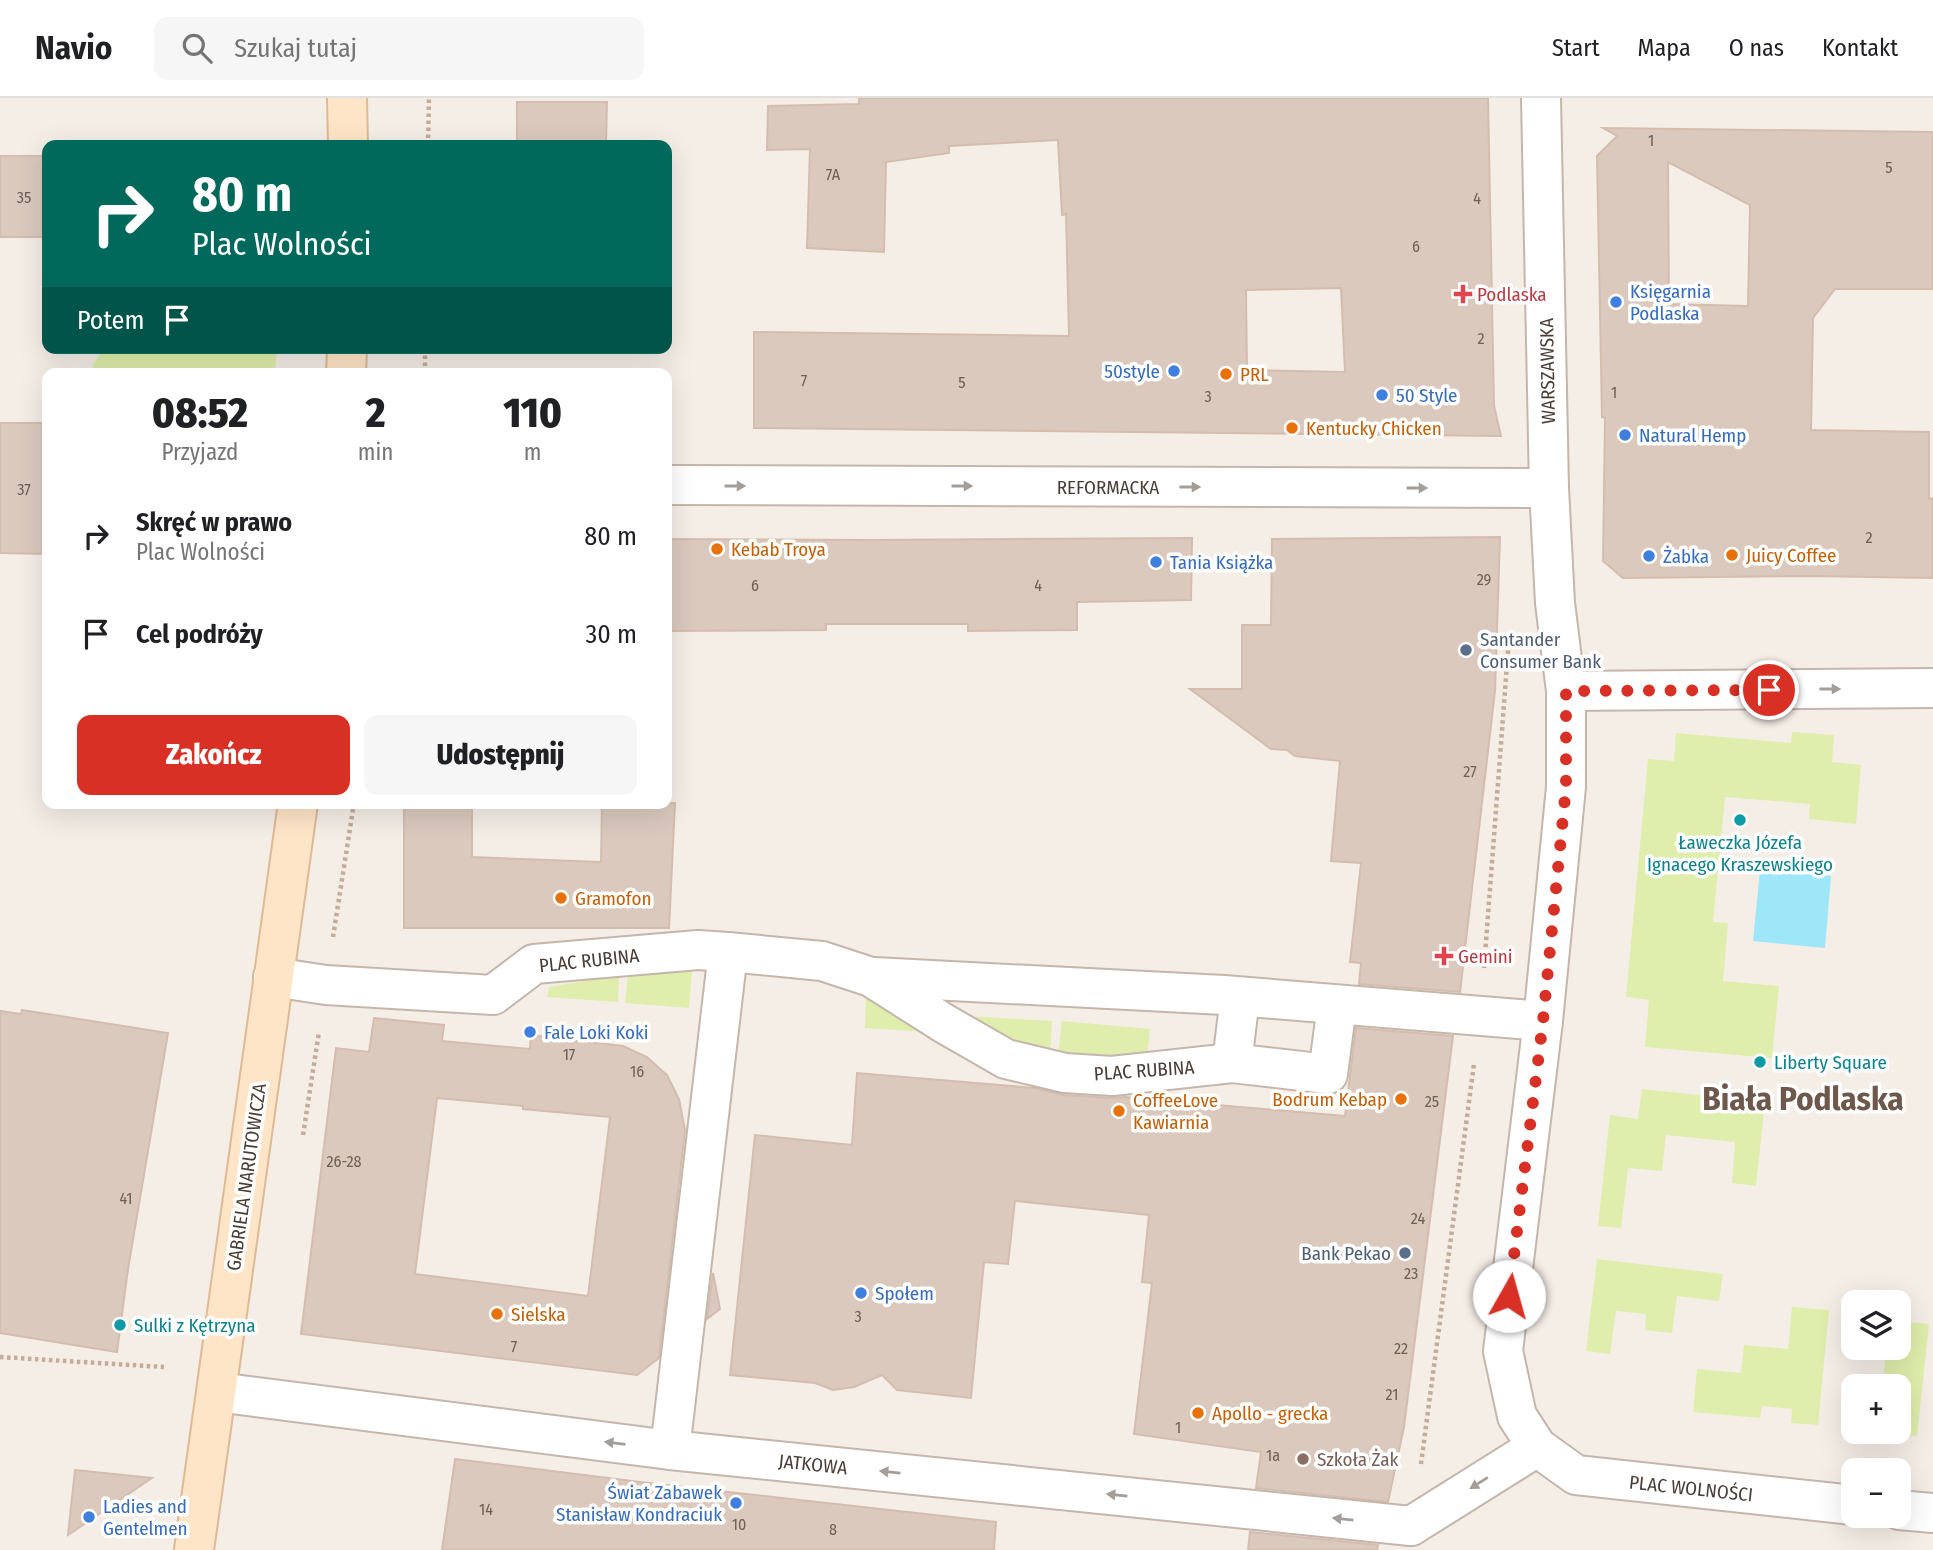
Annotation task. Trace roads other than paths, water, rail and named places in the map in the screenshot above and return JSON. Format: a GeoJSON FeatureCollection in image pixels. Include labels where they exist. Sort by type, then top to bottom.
{"type":"FeatureCollection","features":[{"type":"Feature","properties":{"kind":"street"},"geometry":{"type":"LineString","coordinates":[[347,98],[348,140]]}},
{"type":"Feature","properties":{"kind":"street","name":"WARSZAWSKA"},"geometry":{"type":"LineString","coordinates":[[1541,98],[1549,488],[1555,603]]}},
{"type":"Feature","properties":{"kind":"street","name":"REFORMACKA"},"geometry":{"type":"LineString","coordinates":[[672,485],[1549,488]]}},
{"type":"Feature","properties":{"kind":"street","name":"PLAC WOLNOŚCI"},"geometry":{"type":"LineString","coordinates":[[1555,603],[1566,691],[1566,787],[1543,1021],[1503,1351],[1517,1416],[1536,1447],[1576,1475],[1841,1504]]}},
{"type":"Feature","properties":{"kind":"street"},"geometry":{"type":"LineString","coordinates":[[1566,691],[1933,688]]}},
{"type":"Feature","properties":{"kind":"street","name":"GABRIELA NARUTOWICZA"},"geometry":{"type":"LineString","coordinates":[[194,1550],[297,809]]}},
{"type":"Feature","properties":{"kind":"street","name":"PLAC RUBINA"},"geometry":{"type":"LineString","coordinates":[[273,977],[326,985],[493,995],[534,964],[698,950],[822,961],[871,976],[1240,997],[1543,1021]]}},
{"type":"Feature","properties":{"kind":"street"},"geometry":{"type":"LineString","coordinates":[[670,1450],[728,952]]}},
{"type":"Feature","properties":{"kind":"street","name":"PLAC RUBINA"},"geometry":{"type":"LineString","coordinates":[[871,976],[944,1024],[1006,1059],[1065,1073],[1112,1076],[1232,1063],[1328,1074],[1337,1004]]}},
{"type":"Feature","properties":{"kind":"street"},"geometry":{"type":"LineString","coordinates":[[1232,1063],[1240,997]]}},
{"type":"Feature","properties":{"kind":"street","name":"JATKOWA"},"geometry":{"type":"LineString","coordinates":[[216,1392],[670,1450],[1409,1538]]}},
{"type":"Feature","properties":{"kind":"street"},"geometry":{"type":"LineString","coordinates":[[1409,1538],[1536,1447]]}},
{"type":"Feature","properties":{"kind":"street"},"geometry":{"type":"LineString","coordinates":[[1911,1511],[1933,1513]]}},
{"type":"Feature","properties":{"kind":"water"},"geometry":{"type":"Polygon","coordinates":[[[1760,870],[1831,876],[1825,948],[1753,941],[1760,870]]]}},
{"type":"Feature","properties":{"kind":"place","name":"Podlaska"},"geometry":{"type":"Point","coordinates":[1463,294]}},
{"type":"Feature","properties":{"kind":"place","name":"Księgarnia Podlaska"},"geometry":{"type":"Point","coordinates":[1616,302]}},
{"type":"Feature","properties":{"kind":"place","name":"50style"},"geometry":{"type":"Point","coordinates":[1174,371]}},
{"type":"Feature","properties":{"kind":"place","name":"PRL"},"geometry":{"type":"Point","coordinates":[1226,374]}},
{"type":"Feature","properties":{"kind":"place","name":"50 Style"},"geometry":{"type":"Point","coordinates":[1382,395]}},
{"type":"Feature","properties":{"kind":"place","name":"Kentucky Chicken"},"geometry":{"type":"Point","coordinates":[1292,428]}},
{"type":"Feature","properties":{"kind":"place","name":"Natural Hemp"},"geometry":{"type":"Point","coordinates":[1625,435]}},
{"type":"Feature","properties":{"kind":"place","name":"Kebab Troya"},"geometry":{"type":"Point","coordinates":[717,549]}},
{"type":"Feature","properties":{"kind":"place","name":"Juicy Coffee"},"geometry":{"type":"Point","coordinates":[1732,555]}},
{"type":"Feature","properties":{"kind":"place","name":"Żabka"},"geometry":{"type":"Point","coordinates":[1649,556]}},
{"type":"Feature","properties":{"kind":"place","name":"Tania Książka"},"geometry":{"type":"Point","coordinates":[1156,562]}},
{"type":"Feature","properties":{"kind":"place","name":"Santander Consumer Bank"},"geometry":{"type":"Point","coordinates":[1466,650]}},
{"type":"Feature","properties":{"kind":"place","name":"Ławeczka Józefa Ignacego Kraszewskiego"},"geometry":{"type":"Point","coordinates":[1740,820]}},
{"type":"Feature","properties":{"kind":"place","name":"Gramofon"},"geometry":{"type":"Point","coordinates":[561,898]}},
{"type":"Feature","properties":{"kind":"place","name":"Gemini"},"geometry":{"type":"Point","coordinates":[1444,956]}},
{"type":"Feature","properties":{"kind":"place","name":"Fale Loki Koki"},"geometry":{"type":"Point","coordinates":[530,1032]}},
{"type":"Feature","properties":{"kind":"place","name":"Liberty Square"},"geometry":{"type":"Point","coordinates":[1760,1062]}},
{"type":"Feature","properties":{"kind":"place","name":"Bodrum Kebap"},"geometry":{"type":"Point","coordinates":[1401,1099]}},
{"type":"Feature","properties":{"kind":"place","name":"CoffeeLove Kawiarnia"},"geometry":{"type":"Point","coordinates":[1119,1111]}},
{"type":"Feature","properties":{"kind":"place","name":"Bank Pekao"},"geometry":{"type":"Point","coordinates":[1405,1253]}},
{"type":"Feature","properties":{"kind":"place","name":"Społem"},"geometry":{"type":"Point","coordinates":[861,1293]}},
{"type":"Feature","properties":{"kind":"place","name":"Sielska"},"geometry":{"type":"Point","coordinates":[497,1314]}},
{"type":"Feature","properties":{"kind":"place","name":"Sulki z Kętrzyna"},"geometry":{"type":"Point","coordinates":[120,1325]}},
{"type":"Feature","properties":{"kind":"place","name":"Apollo - grecka"},"geometry":{"type":"Point","coordinates":[1198,1413]}},
{"type":"Feature","properties":{"kind":"place","name":"Szkoła Żak"},"geometry":{"type":"Point","coordinates":[1303,1459]}},
{"type":"Feature","properties":{"kind":"place","name":"Świat Zabawek Stanisław Kondraciuk"},"geometry":{"type":"Point","coordinates":[736,1503]}},
{"type":"Feature","properties":{"kind":"place","name":"Ladies and Gentelmen"},"geometry":{"type":"Point","coordinates":[89,1517]}},
{"type":"Feature","properties":{"kind":"district","name":"Biała Podlaska"},"geometry":{"type":"Point","coordinates":[1803,1098]}}]}
